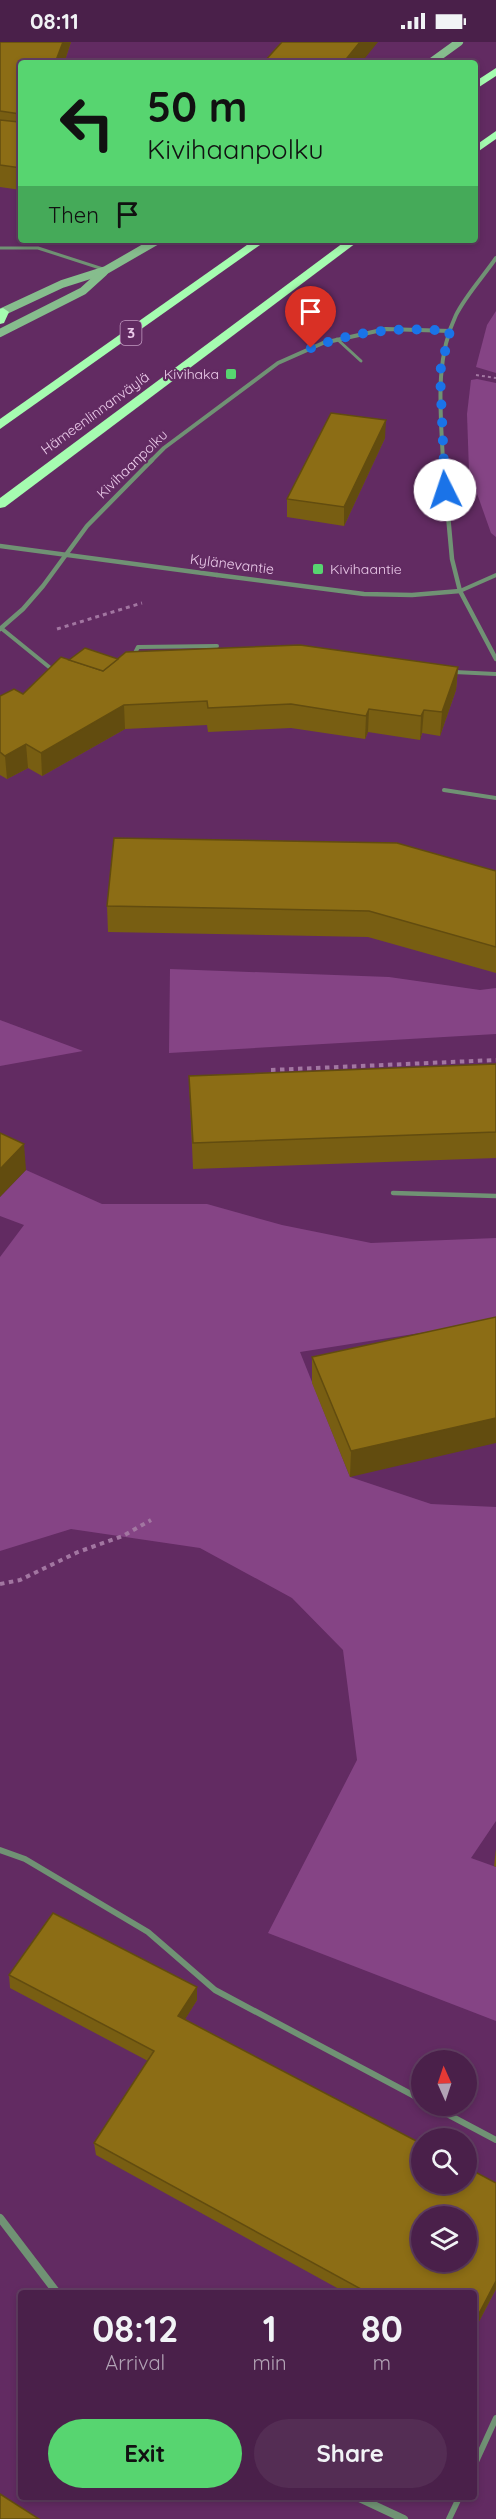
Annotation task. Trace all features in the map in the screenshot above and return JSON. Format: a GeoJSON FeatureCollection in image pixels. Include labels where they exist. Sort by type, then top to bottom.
{"type":"FeatureCollection","features":[{"type":"Feature","properties":{"kind":"highway"},"geometry":{"type":"LineString","coordinates":[[478,84],[496,71]]}},
{"type":"Feature","properties":{"kind":"highway"},"geometry":{"type":"LineString","coordinates":[[478,148],[496,134]]}},
{"type":"Feature","properties":{"kind":"highway","name":"3"},"geometry":{"type":"LineString","coordinates":[[0,425],[257,243]]}},
{"type":"Feature","properties":{"kind":"highway","name":"Hämeenlinnanväylä"},"geometry":{"type":"LineString","coordinates":[[0,504],[350,243]]}},
{"type":"Feature","properties":{"kind":"street"},"geometry":{"type":"LineString","coordinates":[[434,60],[459,42]]}},
{"type":"Feature","properties":{"kind":"street"},"geometry":{"type":"LineString","coordinates":[[1,315],[62,284],[106,270],[153,243]]}},
{"type":"Feature","properties":{"kind":"street"},"geometry":{"type":"LineString","coordinates":[[496,258],[457,315],[450,331],[440,372],[443,470],[451,549],[460,591],[496,659]]}},
{"type":"Feature","properties":{"kind":"street"},"geometry":{"type":"LineString","coordinates":[[0,333],[83,291],[106,270]]}},
{"type":"Feature","properties":{"kind":"street","name":"Kivihaanpolku"},"geometry":{"type":"LineString","coordinates":[[1,629],[43,586],[87,526],[164,448],[278,363],[337,339],[386,329],[450,331]]}},
{"type":"Feature","properties":{"kind":"street","name":"Kylänevantie"},"geometry":{"type":"LineString","coordinates":[[0,546],[364,594],[412,595],[460,591]]}},
{"type":"Feature","properties":{"kind":"street"},"geometry":{"type":"LineString","coordinates":[[0,2219],[55,2290]]}},
{"type":"Feature","properties":{"kind":"street"},"geometry":{"type":"LineString","coordinates":[[363,2500],[404,2519]]}},
{"type":"Feature","properties":{"kind":"lane"},"geometry":{"type":"LineString","coordinates":[[0,248],[38,249],[106,270]]}},
{"type":"Feature","properties":{"kind":"lane"},"geometry":{"type":"LineString","coordinates":[[337,339],[361,361]]}},
{"type":"Feature","properties":{"kind":"lane"},"geometry":{"type":"LineString","coordinates":[[460,591],[496,575]]}},
{"type":"Feature","properties":{"kind":"lane"},"geometry":{"type":"LineString","coordinates":[[1,629],[61,676]]}},
{"type":"Feature","properties":{"kind":"lane"},"geometry":{"type":"LineString","coordinates":[[133,657],[138,647],[217,646]]}},
{"type":"Feature","properties":{"kind":"lane"},"geometry":{"type":"LineString","coordinates":[[445,672],[496,674]]}},
{"type":"Feature","properties":{"kind":"lane"},"geometry":{"type":"LineString","coordinates":[[444,790],[496,798]]}},
{"type":"Feature","properties":{"kind":"lane"},"geometry":{"type":"LineString","coordinates":[[393,1192],[496,1196]]}},
{"type":"Feature","properties":{"kind":"lane"},"geometry":{"type":"LineString","coordinates":[[0,1850],[25,1859],[148,1932],[214,1990],[411,2094]]}},
{"type":"Feature","properties":{"kind":"lane"},"geometry":{"type":"LineString","coordinates":[[451,2116],[496,2140]]}},
{"type":"Feature","properties":{"kind":"lane"},"geometry":{"type":"LineString","coordinates":[[477,2459],[496,2418]]}},
{"type":"Feature","properties":{"kind":"lane"},"geometry":{"type":"LineString","coordinates":[[450,2519],[458,2500]]}},
{"type":"Feature","properties":{"kind":"path"},"geometry":{"type":"LineString","coordinates":[[1,629],[33,635],[145,602]]}},
{"type":"Feature","properties":{"kind":"path"},"geometry":{"type":"LineString","coordinates":[[271,1070],[496,1060]]}},
{"type":"Feature","properties":{"kind":"path"},"geometry":{"type":"LineString","coordinates":[[0,1584],[20,1580],[78,1552],[123,1536],[151,1520]]}},
{"type":"Feature","properties":{"kind":"shaded area"},"geometry":{"type":"Polygon","coordinates":[[[496,311],[496,373],[476,367],[487,325],[496,311]]]}},
{"type":"Feature","properties":{"kind":"shaded area"},"geometry":{"type":"Polygon","coordinates":[[[471,380],[496,383],[496,537],[491,533],[469,471],[467,414],[471,380]]]}},
{"type":"Feature","properties":{"kind":"shaded area"},"geometry":{"type":"Polygon","coordinates":[[[170,969],[389,977],[480,990],[496,988],[496,1034],[169,1053],[170,969]]]}},
{"type":"Feature","properties":{"kind":"shaded area"},"geometry":{"type":"Polygon","coordinates":[[[0,1020],[83,1051],[0,1066],[0,1020]]]}},
{"type":"Feature","properties":{"kind":"shaded area"},"geometry":{"type":"Polygon","coordinates":[[[26,1170],[102,1204],[207,1204],[282,1225],[371,1243],[496,1238],[496,1321],[300,1352],[350,1477],[431,1504],[496,1507],[496,1821],[471,1858],[496,1867],[496,2021],[268,1933],[357,1760],[343,1650],[292,1598],[200,1548],[71,1529],[0,1551],[0,1257],[24,1225],[0,1216],[0,1197],[26,1170]]]}},
{"type":"Feature","properties":{"kind":"building"},"geometry":{"type":"Polygon","coordinates":[[[0,42],[63,42],[56,60],[18,60],[18,114],[0,111],[0,42]]]}},
{"type":"Feature","properties":{"kind":"building"},"geometry":{"type":"Polygon","coordinates":[[[282,42],[360,42],[345,60],[266,60],[282,42]]]}},
{"type":"Feature","properties":{"kind":"building"},"geometry":{"type":"Polygon","coordinates":[[[0,120],[18,122],[18,168],[0,165],[0,120]]]}},
{"type":"Feature","properties":{"kind":"building"},"geometry":{"type":"Polygon","coordinates":[[[331,413],[386,420],[344,507],[287,499],[331,413]]]}},
{"type":"Feature","properties":{"kind":"building"},"geometry":{"type":"Polygon","coordinates":[[[300,645],[458,667],[442,712],[424,710],[421,716],[369,709],[366,716],[291,704],[208,708],[207,701],[124,705],[41,753],[26,744],[5,756],[0,752],[0,696],[14,689],[23,694],[61,657],[103,671],[126,652],[300,645]]]}},
{"type":"Feature","properties":{"kind":"building"},"geometry":{"type":"Polygon","coordinates":[[[85,648],[118,659],[103,671],[69,660],[85,648]]]}},
{"type":"Feature","properties":{"kind":"building"},"geometry":{"type":"Polygon","coordinates":[[[114,838],[397,843],[496,871],[496,947],[369,911],[107,906],[114,838]]]}},
{"type":"Feature","properties":{"kind":"building"},"geometry":{"type":"Polygon","coordinates":[[[496,1064],[496,1132],[193,1143],[189,1076],[496,1064]]]}},
{"type":"Feature","properties":{"kind":"building"},"geometry":{"type":"Polygon","coordinates":[[[0,1133],[24,1144],[0,1169],[0,1133]]]}},
{"type":"Feature","properties":{"kind":"building"},"geometry":{"type":"Polygon","coordinates":[[[496,1317],[496,1418],[351,1451],[312,1357],[496,1317]]]}},
{"type":"Feature","properties":{"kind":"building"},"geometry":{"type":"Polygon","coordinates":[[[53,1913],[197,1987],[178,2016],[411,2138],[411,2194],[477,2194],[477,2173],[496,2183],[496,2281],[477,2317],[477,2290],[363,2290],[94,2143],[154,2051],[9,1975],[53,1913]]]}},
{"type":"Feature","properties":{"kind":"building"},"geometry":{"type":"Polygon","coordinates":[[[0,2494],[39,2519],[0,2519],[0,2494]]]}},
{"type":"Feature","properties":{"kind":"place","name":"Kivihaka"},"geometry":{"type":"Point","coordinates":[231,374]}},
{"type":"Feature","properties":{"kind":"place","name":"Kivihaantie"},"geometry":{"type":"Point","coordinates":[318,569]}},
{"type":"Feature","properties":{"kind":"route"},"geometry":{"type":"LineString","coordinates":[[311,348],[351,335],[386,329],[450,331],[440,372],[445,490]]}}]}
